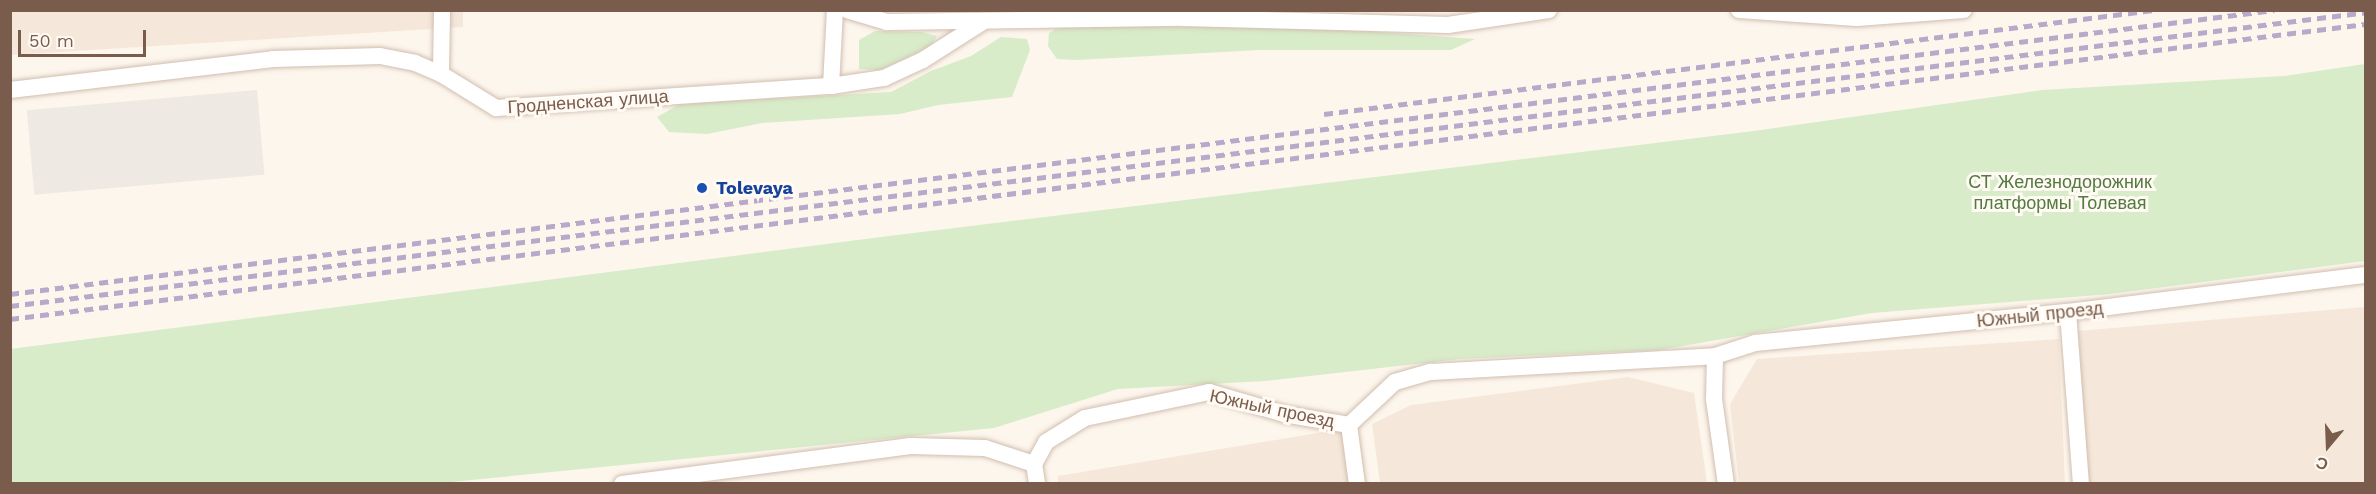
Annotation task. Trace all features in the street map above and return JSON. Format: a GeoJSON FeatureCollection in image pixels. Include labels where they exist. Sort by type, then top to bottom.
{"type":"FeatureCollection","features":[{"type":"Feature","properties":{"kind":"street"},"geometry":{"type":"LineString","coordinates":[[441,74],[442,10]]}},
{"type":"Feature","properties":{"kind":"street"},"geometry":{"type":"LineString","coordinates":[[831,86],[844,11],[887,22],[984,21],[1044,15],[1448,25],[1549,10]]}},
{"type":"Feature","properties":{"kind":"street"},"geometry":{"type":"LineString","coordinates":[[1739,10],[1857,18],[1964,10]]}},
{"type":"Feature","properties":{"kind":"street","name":"Гродненская улица"},"geometry":{"type":"LineString","coordinates":[[10,90],[273,59],[380,56],[415,63],[441,74],[496,108],[831,86],[884,78],[923,60],[984,21]]}},
{"type":"Feature","properties":{"kind":"street","name":"Южный проезд"},"geometry":{"type":"LineString","coordinates":[[1034,464],[1046,442],[1085,418],[1209,392],[1284,414],[1350,425],[1395,382],[1431,372],[1715,356],[1755,343],[2068,312],[2366,275]]}},
{"type":"Feature","properties":{"kind":"street"},"geometry":{"type":"LineString","coordinates":[[2068,312],[2081,483]]}},
{"type":"Feature","properties":{"kind":"street"},"geometry":{"type":"LineString","coordinates":[[1715,356],[1714,399],[1726,483]]}},
{"type":"Feature","properties":{"kind":"street"},"geometry":{"type":"LineString","coordinates":[[1350,425],[1357,483]]}},
{"type":"Feature","properties":{"kind":"street"},"geometry":{"type":"LineString","coordinates":[[622,483],[692,480],[911,446],[985,448],[1034,464],[1037,483]]}},
{"type":"Feature","properties":{"kind":"shaded area"},"geometry":{"type":"Polygon","coordinates":[[[11,11],[463,11],[463,27],[11,55],[11,11]]]}},
{"type":"Feature","properties":{"kind":"shaded area"},"geometry":{"type":"Polygon","coordinates":[[[257,90],[264,175],[34,195],[27,110],[257,90]]]}},
{"type":"Feature","properties":{"kind":"shaded area"},"geometry":{"type":"Polygon","coordinates":[[[2365,307],[2365,483],[2089,483],[2077,331],[2365,307]]]}},
{"type":"Feature","properties":{"kind":"shaded area"},"geometry":{"type":"Polygon","coordinates":[[[2059,339],[2065,483],[1739,483],[1730,404],[1757,359],[2059,339]]]}},
{"type":"Feature","properties":{"kind":"shaded area"},"geometry":{"type":"Polygon","coordinates":[[[1628,377],[1694,393],[1707,483],[1380,483],[1372,424],[1411,405],[1628,377]]]}},
{"type":"Feature","properties":{"kind":"shaded area"},"geometry":{"type":"Polygon","coordinates":[[[1342,429],[1349,483],[1058,484],[1058,476],[1342,429]]]}},
{"type":"Feature","properties":{"kind":"green space"},"geometry":{"type":"Polygon","coordinates":[[[1061,26],[1326,28],[1475,39],[1451,50],[1259,50],[1077,60],[1057,59],[1048,46],[1049,33],[1061,26]]]}},
{"type":"Feature","properties":{"kind":"green space"},"geometry":{"type":"Polygon","coordinates":[[[875,31],[922,32],[937,36],[931,46],[880,70],[859,69],[859,40],[875,31]]]}},
{"type":"Feature","properties":{"kind":"green space"},"geometry":{"type":"Polygon","coordinates":[[[1001,37],[1027,39],[1030,50],[1012,97],[938,105],[900,114],[762,123],[707,134],[669,132],[657,117],[680,104],[891,92],[931,71],[971,56],[1001,37]]]}},
{"type":"Feature","properties":{"kind":"green space","name":"СТ Железнодорожник платформы Толевая"},"geometry":{"type":"Polygon","coordinates":[[[2365,64],[2365,261],[2110,294],[1872,313],[1659,350],[1460,359],[1265,381],[1118,389],[994,428],[441,483],[11,484],[10,349],[889,236],[1754,131],[2042,90],[2284,76],[2365,64]]]}},
{"type":"Feature","properties":{"kind":"railway"},"geometry":{"type":"LineString","coordinates":[[1324,114],[2154,10]]}},
{"type":"Feature","properties":{"kind":"railway"},"geometry":{"type":"LineString","coordinates":[[10,294],[2274,10]]}},
{"type":"Feature","properties":{"kind":"railway"},"geometry":{"type":"LineString","coordinates":[[10,306],[2366,12]]}},
{"type":"Feature","properties":{"kind":"railway"},"geometry":{"type":"LineString","coordinates":[[10,319],[2366,24]]}},
{"type":"Feature","properties":{"kind":"place","name":"Tolevaya"},"geometry":{"type":"Point","coordinates":[702,188]}}]}
